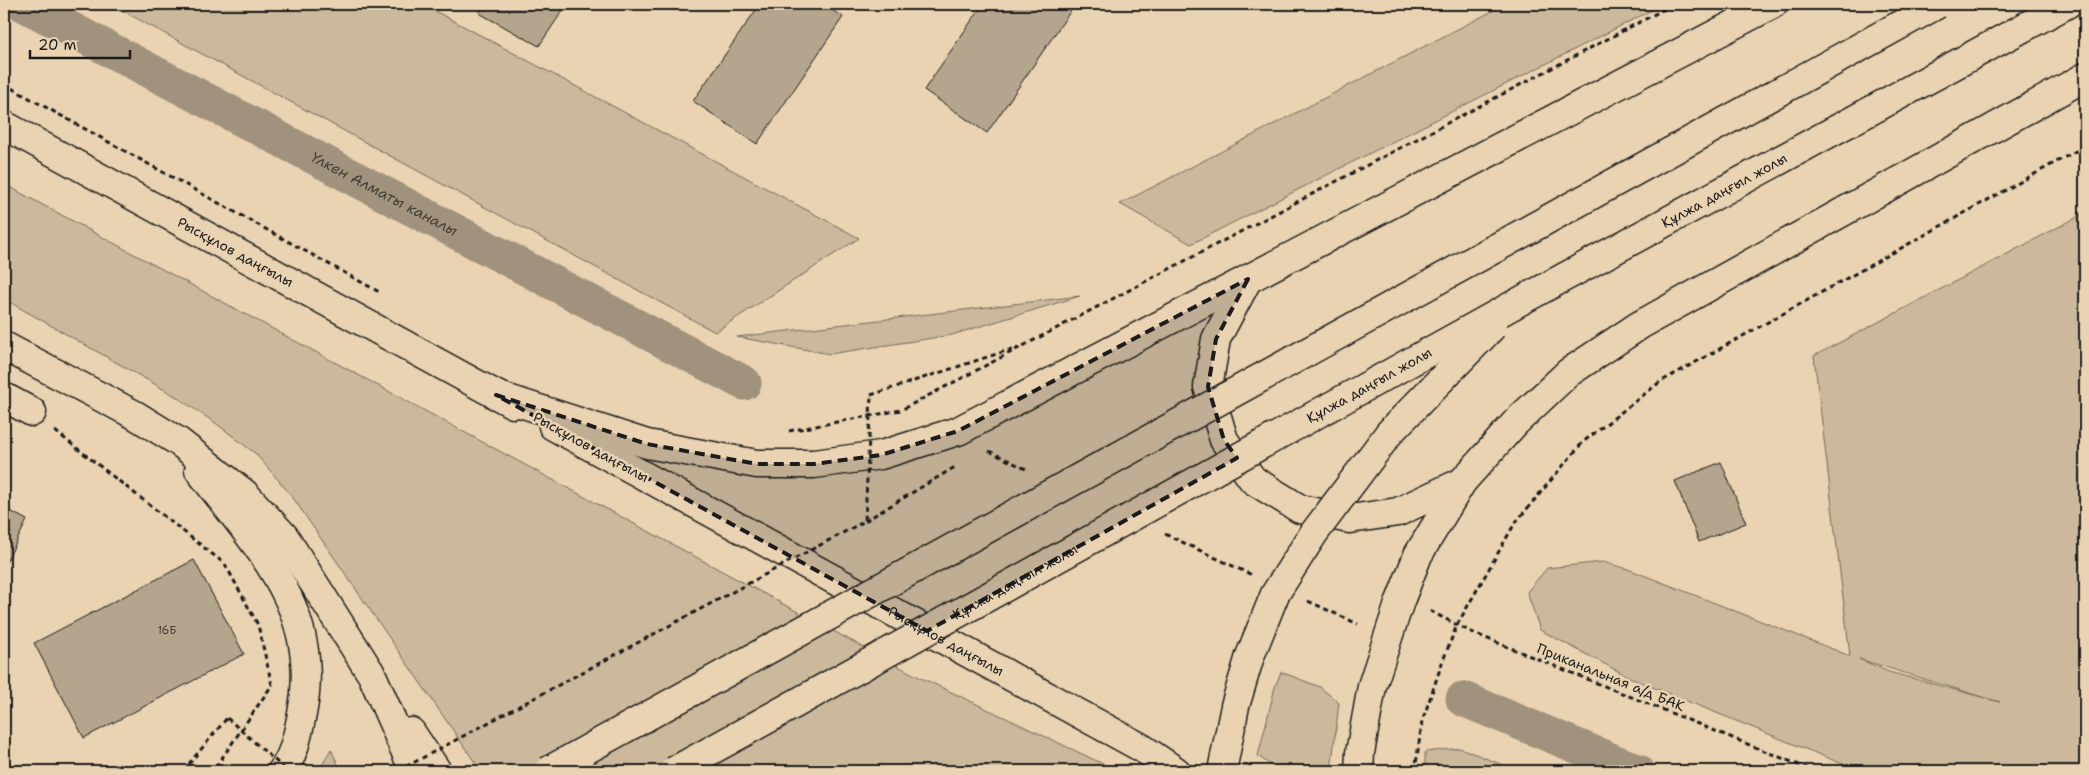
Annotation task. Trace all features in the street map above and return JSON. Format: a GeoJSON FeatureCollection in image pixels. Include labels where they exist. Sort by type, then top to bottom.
{"type":"FeatureCollection","features":[{"type":"Feature","properties":{"kind":"main road"},"geometry":{"type":"LineString","coordinates":[[496,395],[647,444],[757,464],[814,464],[881,455],[958,431],[1773,4]]}},
{"type":"Feature","properties":{"kind":"main road"},"geometry":{"type":"LineString","coordinates":[[548,771],[1938,4]]}},
{"type":"Feature","properties":{"kind":"main road","name":"Құлжа даңғыл жолы"},"geometry":{"type":"LineString","coordinates":[[674,771],[1515,304],[2067,4]]}},
{"type":"Feature","properties":{"kind":"main road"},"geometry":{"type":"LineString","coordinates":[[1359,771],[1360,753],[1372,686],[1400,601],[1418,555],[1462,482],[1516,422],[1568,373],[1640,325],[2085,77]]}},
{"type":"Feature","properties":{"kind":"main road","name":"Рысқұлов даңғылы"},"geometry":{"type":"LineString","coordinates":[[4,125],[1142,748],[1176,771]]}},
{"type":"Feature","properties":{"kind":"main road"},"geometry":{"type":"LineString","coordinates":[[1248,279],[1216,339],[1208,386],[1224,440],[1253,480],[1300,508],[1350,519],[1398,512],[1462,482]]}},
{"type":"Feature","properties":{"kind":"main road"},"geometry":{"type":"LineString","coordinates":[[1222,771],[1235,706],[1250,656],[1276,594],[1290,571],[1314,533],[1390,432],[1515,304]]}},
{"type":"Feature","properties":{"kind":"main road"},"geometry":{"type":"LineString","coordinates":[[4,346],[135,415],[179,442],[245,494],[284,536],[372,675],[437,771]]}},
{"type":"Feature","properties":{"kind":"main road"},"geometry":{"type":"LineString","coordinates":[[4,397],[32,412]]}},
{"type":"Feature","properties":{"kind":"main road"},"geometry":{"type":"LineString","coordinates":[[179,442],[278,576],[296,614],[304,648],[306,692],[297,736],[286,766],[282,771]]}},
{"type":"Feature","properties":{"kind":"main road"},"geometry":{"type":"LineString","coordinates":[[372,675],[414,771]]}},
{"type":"Feature","properties":{"kind":"path"},"geometry":{"type":"LineString","coordinates":[[787,431],[901,410],[1674,4]]}},
{"type":"Feature","properties":{"kind":"path"},"geometry":{"type":"LineString","coordinates":[[4,84],[384,294]]}},
{"type":"Feature","properties":{"kind":"path"},"geometry":{"type":"LineString","coordinates":[[1415,771],[1422,722],[1457,625],[1515,523],[1583,442],[1660,382],[2085,146]]}},
{"type":"Feature","properties":{"kind":"path"},"geometry":{"type":"LineString","coordinates":[[865,520],[871,395],[1028,343]]}},
{"type":"Feature","properties":{"kind":"path"},"geometry":{"type":"LineString","coordinates":[[32,412],[164,518],[225,564],[258,626],[272,685],[213,771]]}},
{"type":"Feature","properties":{"kind":"path"},"geometry":{"type":"LineString","coordinates":[[398,771],[865,520],[962,462]]}},
{"type":"Feature","properties":{"kind":"path","name":"Приканальная а/д БАК"},"geometry":{"type":"LineString","coordinates":[[1400,601],[1441,615],[1471,632],[1814,771]]}},
{"type":"Feature","properties":{"kind":"path"},"geometry":{"type":"LineString","coordinates":[[183,771],[227,718],[287,771]]}},
{"type":"Feature","properties":{"kind":"highlighted area"},"geometry":{"type":"Polygon","coordinates":[[[1248,279],[1216,339],[1208,387],[1224,440],[1237,458],[927,631],[496,395],[647,444],[757,464],[814,464],[881,455],[958,431],[1248,279]]]}},
{"type":"Feature","properties":{"kind":"shaded area"},"geometry":{"type":"Polygon","coordinates":[[[110,4],[422,4],[859,238],[715,332],[110,4]]]}},
{"type":"Feature","properties":{"kind":"shaded area"},"geometry":{"type":"Polygon","coordinates":[[[1506,4],[1664,4],[1191,244],[1120,204],[1506,4]]]}},
{"type":"Feature","properties":{"kind":"shaded area"},"geometry":{"type":"Polygon","coordinates":[[[4,184],[911,673],[1118,771],[481,771],[291,495],[256,454],[217,424],[172,394],[4,299],[4,184]]]}},
{"type":"Feature","properties":{"kind":"shaded area"},"geometry":{"type":"Polygon","coordinates":[[[2085,213],[2085,771],[1860,771],[1635,680],[1540,630],[1527,592],[1547,568],[1603,562],[1628,569],[1850,656],[1814,356],[2085,213]],[[1859,659],[1889,672],[1992,700],[1859,659]]]}},
{"type":"Feature","properties":{"kind":"shaded area"},"geometry":{"type":"Polygon","coordinates":[[[1080,296],[952,335],[830,354],[737,337],[1080,296]]]}},
{"type":"Feature","properties":{"kind":"shaded area"},"geometry":{"type":"Polygon","coordinates":[[[1281,672],[1320,687],[1339,703],[1331,771],[1279,771],[1258,756],[1275,687],[1281,672]]]}},
{"type":"Feature","properties":{"kind":"shaded area"},"geometry":{"type":"Polygon","coordinates":[[[1460,748],[1518,771],[1425,771],[1425,752],[1460,748]]]}},
{"type":"Feature","properties":{"kind":"shaded area"},"geometry":{"type":"Polygon","coordinates":[[[331,749],[341,771],[319,771],[331,749]]]}},
{"type":"Feature","properties":{"kind":"building"},"geometry":{"type":"Polygon","coordinates":[[[485,4],[567,4],[539,46],[479,13],[485,4]]]}},
{"type":"Feature","properties":{"kind":"building"},"geometry":{"type":"Polygon","coordinates":[[[760,4],[823,4],[843,17],[757,144],[693,101],[760,4]]]}},
{"type":"Feature","properties":{"kind":"building"},"geometry":{"type":"Polygon","coordinates":[[[983,4],[1071,4],[1074,6],[987,133],[924,90],[983,4]]]}},
{"type":"Feature","properties":{"kind":"building"},"geometry":{"type":"Polygon","coordinates":[[[1721,462],[1746,523],[1699,542],[1675,481],[1721,462]]]}},
{"type":"Feature","properties":{"kind":"building"},"geometry":{"type":"Polygon","coordinates":[[[4,508],[27,520],[4,567],[4,508]]]}},
{"type":"Feature","properties":{"kind":"building"},"geometry":{"type":"Polygon","coordinates":[[[194,560],[244,654],[84,738],[34,643],[194,560]]]}},
{"type":"Feature","properties":{"kind":"waterway","name":"Үлкен Алматы каналы"},"geometry":{"type":"LineString","coordinates":[[23,4],[744,383]]}},
{"type":"Feature","properties":{"kind":"waterway","name":"Үлкен Алматы каналы"},"geometry":{"type":"LineString","coordinates":[[1463,699],[1637,771]]}}]}
